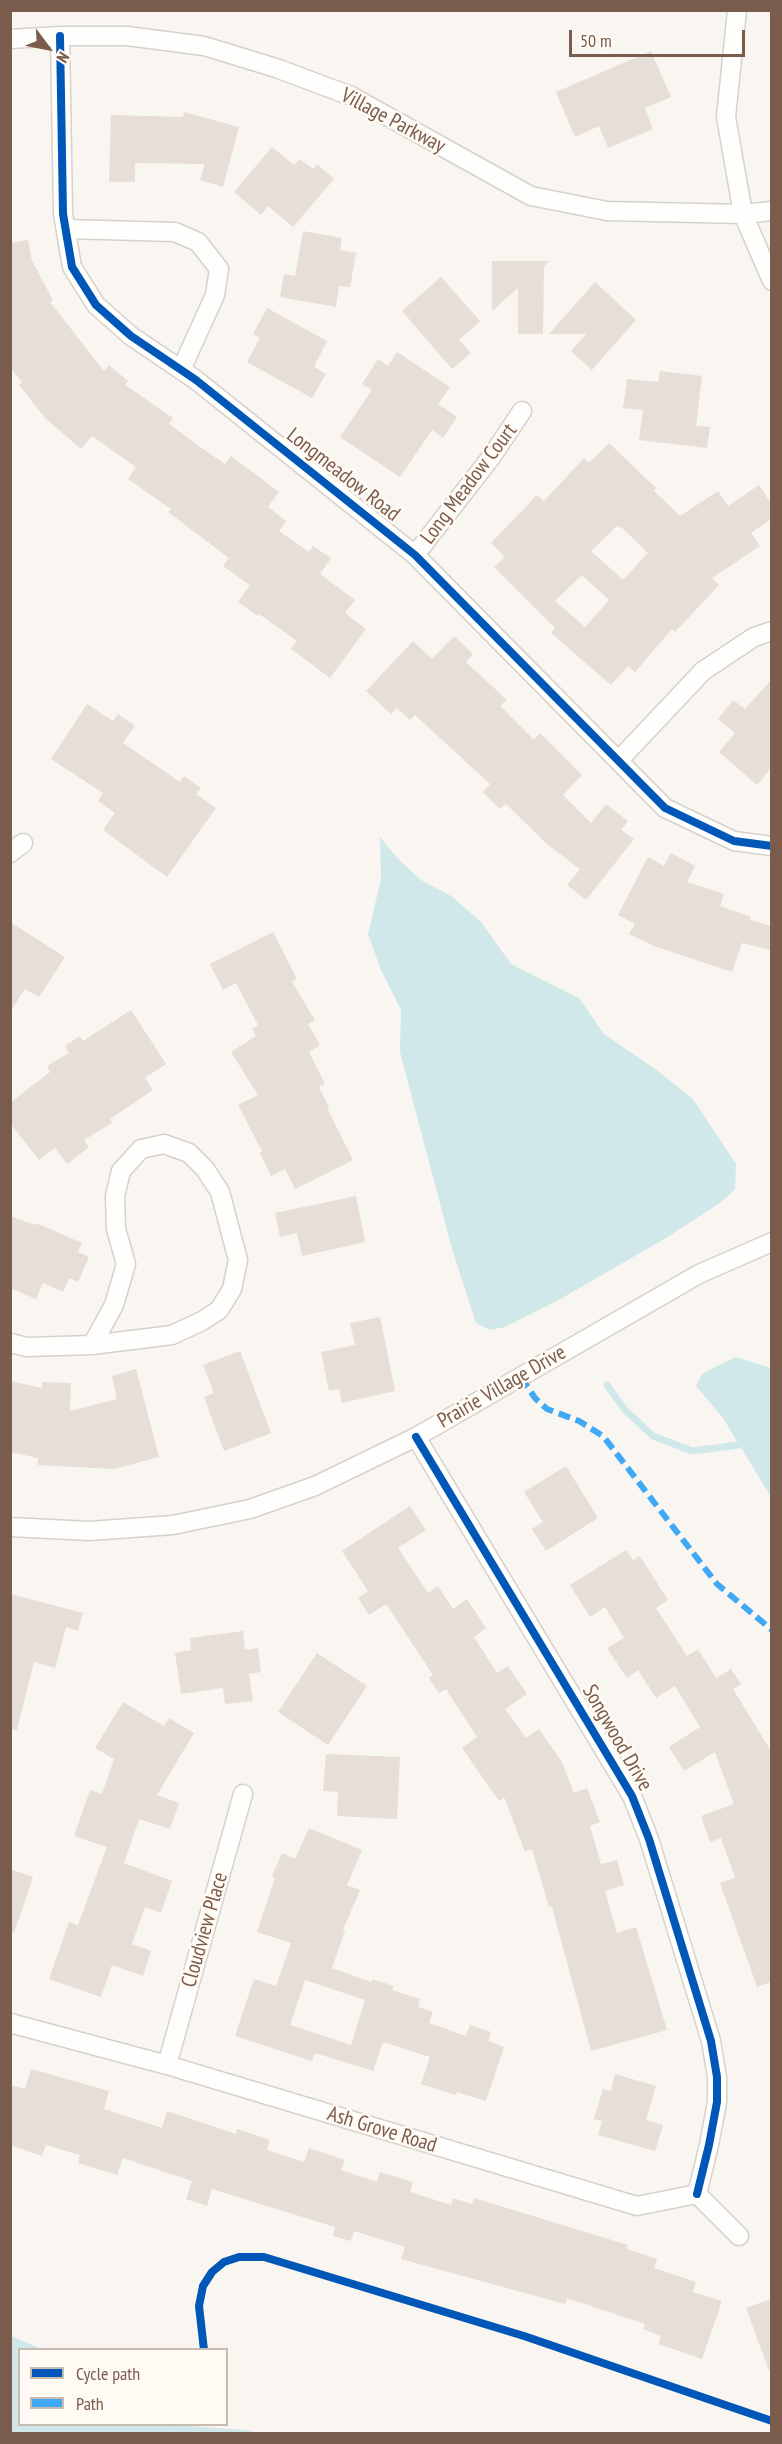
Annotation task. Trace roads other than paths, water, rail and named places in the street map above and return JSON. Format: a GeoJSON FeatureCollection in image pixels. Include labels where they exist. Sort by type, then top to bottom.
{"type":"FeatureCollection","features":[{"type":"Feature","properties":{"kind":"street"},"geometry":{"type":"LineString","coordinates":[[737,10],[726,117],[743,214],[771,281]]}},
{"type":"Feature","properties":{"kind":"street","name":"Longmeadow Road"},"geometry":{"type":"LineString","coordinates":[[60,36],[63,214],[72,267],[96,305],[131,336],[181,370],[415,555],[665,808],[734,841],[771,846]]}},
{"type":"Feature","properties":{"kind":"street","name":"Village Parkway"},"geometry":{"type":"LineString","coordinates":[[10,39],[127,36],[204,46],[276,68],[351,96],[531,196],[607,211],[743,214],[771,211]]}},
{"type":"Feature","properties":{"kind":"street"},"geometry":{"type":"LineString","coordinates":[[66,229],[175,232],[198,242],[219,269],[215,295],[181,370]]}},
{"type":"Feature","properties":{"kind":"street","name":"Long Meadow Court"},"geometry":{"type":"LineString","coordinates":[[415,555],[492,456],[522,411]]}},
{"type":"Feature","properties":{"kind":"street"},"geometry":{"type":"LineString","coordinates":[[619,760],[703,671],[754,637],[771,631]]}},
{"type":"Feature","properties":{"kind":"street"},"geometry":{"type":"LineString","coordinates":[[10,1343],[27,1347],[92,1345],[172,1335],[219,1310],[232,1289],[238,1260],[220,1192],[205,1169],[189,1153],[164,1144],[141,1149],[121,1171],[115,1196],[116,1218],[126,1264],[114,1305],[92,1345]]}},
{"type":"Feature","properties":{"kind":"street","name":"Prairie Village Drive"},"geometry":{"type":"LineString","coordinates":[[10,1527],[89,1531],[173,1525],[250,1509],[315,1486],[416,1437],[699,1274],[771,1242]]}},
{"type":"Feature","properties":{"kind":"street","name":"Songwood Drive"},"geometry":{"type":"LineString","coordinates":[[416,1437],[632,1796],[649,1839],[711,2041],[717,2077],[717,2102],[697,2194]]}},
{"type":"Feature","properties":{"kind":"street","name":"Cloudview Place"},"geometry":{"type":"LineString","coordinates":[[167,2066],[243,1794]]}},
{"type":"Feature","properties":{"kind":"street","name":"Ash Grove Road"},"geometry":{"type":"LineString","coordinates":[[10,2023],[167,2066],[637,2206],[697,2194]]}},
{"type":"Feature","properties":{"kind":"street"},"geometry":{"type":"LineString","coordinates":[[697,2194],[739,2236]]}},
{"type":"Feature","properties":{"kind":"water"},"geometry":{"type":"Polygon","coordinates":[[[380,837],[398,859],[421,880],[451,896],[481,922],[511,964],[579,998],[604,1034],[658,1071],[693,1099],[736,1164],[735,1189],[720,1203],[666,1238],[557,1301],[505,1327],[490,1330],[476,1323],[452,1249],[400,1052],[401,1010],[381,970],[368,934],[381,879],[380,837]]]}},
{"type":"Feature","properties":{"kind":"water"},"geometry":{"type":"Polygon","coordinates":[[[736,1357],[771,1368],[771,1497],[723,1418],[696,1386],[703,1373],[736,1357]]]}},
{"type":"Feature","properties":{"kind":"water"},"geometry":{"type":"Polygon","coordinates":[[[11,2336],[40,2348],[18,2348],[18,2426],[172,2426],[174,2433],[11,2433],[11,2336]]]}},
{"type":"Feature","properties":{"kind":"waterway"},"geometry":{"type":"LineString","coordinates":[[607,1385],[625,1410],[653,1436],[692,1451],[739,1445]]}},
{"type":"Feature","properties":{"kind":"waterway"},"geometry":{"type":"LineString","coordinates":[[173,2428],[249,2434]]}}]}
